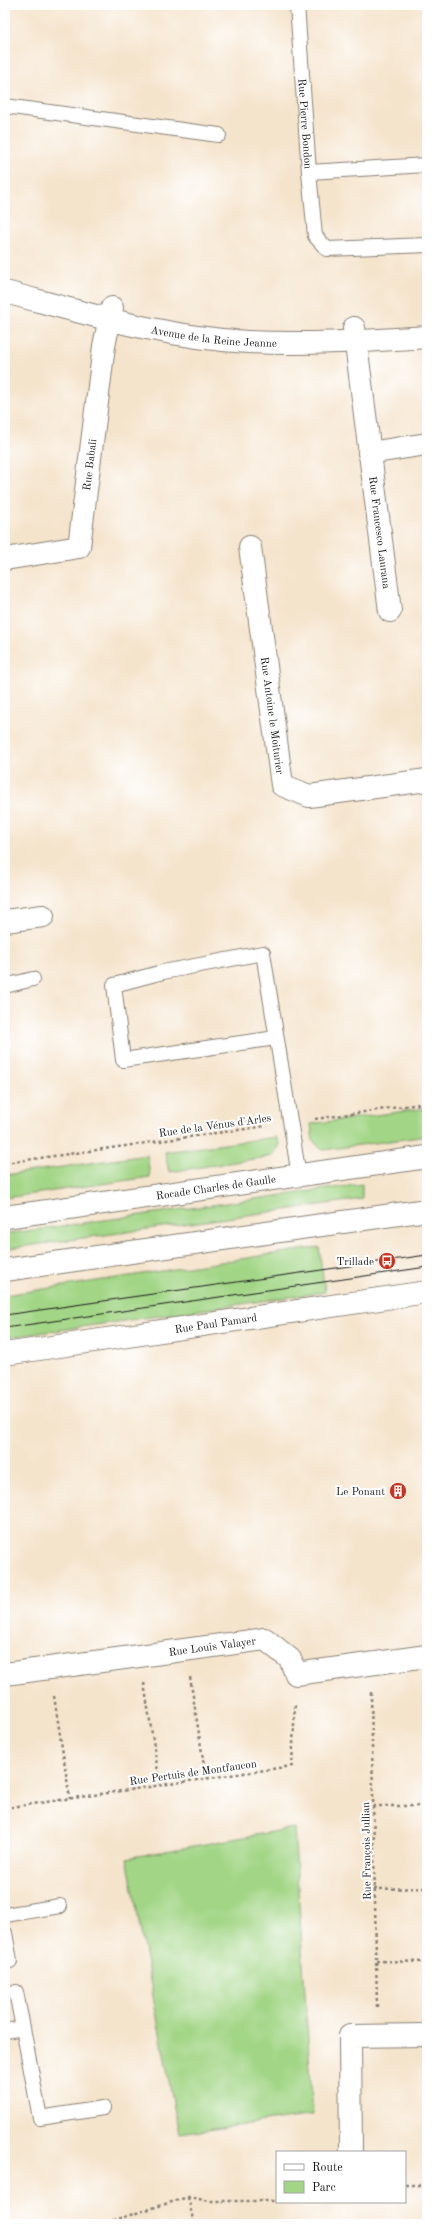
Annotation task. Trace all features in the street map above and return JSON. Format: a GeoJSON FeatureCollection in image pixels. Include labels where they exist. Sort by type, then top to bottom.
{"type":"FeatureCollection","features":[{"type":"Feature","properties":{"kind":"street","name":"Avenue de la Reine Jeanne"},"geometry":{"type":"LineString","coordinates":[[5,292],[111,314],[184,335],[248,342],[354,335],[427,337]]}},
{"type":"Feature","properties":{"kind":"street","name":"Rue Babali"},"geometry":{"type":"LineString","coordinates":[[5,559],[79,547],[104,346],[111,314]]}},
{"type":"Feature","properties":{"kind":"street","name":"Rue Francesco Laurana"},"geometry":{"type":"LineString","coordinates":[[354,335],[390,611]]}},
{"type":"Feature","properties":{"kind":"street"},"geometry":{"type":"LineString","coordinates":[[369,453],[427,444]]}},
{"type":"Feature","properties":{"kind":"street","name":"Rue Antoine le Moiturier"},"geometry":{"type":"LineString","coordinates":[[250,546],[282,785],[309,796],[427,780]]}},
{"type":"Feature","properties":{"kind":"street"},"geometry":{"type":"LineString","coordinates":[[5,921],[43,916]]}},
{"type":"Feature","properties":{"kind":"street","name":"Rocade Charles de Gaulle"},"geometry":{"type":"LineString","coordinates":[[5,1217],[427,1157]]}},
{"type":"Feature","properties":{"kind":"street"},"geometry":{"type":"LineString","coordinates":[[5,1270],[427,1210]]}},
{"type":"Feature","properties":{"kind":"street","name":"Rue Paul Pamard"},"geometry":{"type":"LineString","coordinates":[[5,1354],[427,1292]]}},
{"type":"Feature","properties":{"kind":"street","name":"Rue Louis Valayer"},"geometry":{"type":"LineString","coordinates":[[5,1674],[265,1639],[290,1659],[296,1674]]}},
{"type":"Feature","properties":{"kind":"street"},"geometry":{"type":"LineString","coordinates":[[296,1674],[427,1656]]}},
{"type":"Feature","properties":{"kind":"street"},"geometry":{"type":"LineString","coordinates":[[351,2151],[350,2036],[427,2035]]}},
{"type":"Feature","properties":{"kind":"lane","name":"Rue Pierre Bondon"},"geometry":{"type":"LineString","coordinates":[[301,5],[309,172],[427,165]]}},
{"type":"Feature","properties":{"kind":"lane"},"geometry":{"type":"LineString","coordinates":[[5,106],[219,135]]}},
{"type":"Feature","properties":{"kind":"lane"},"geometry":{"type":"LineString","coordinates":[[309,172],[315,236],[327,249],[427,245]]}},
{"type":"Feature","properties":{"kind":"lane"},"geometry":{"type":"LineString","coordinates":[[276,1038],[123,1060],[114,985],[163,972],[263,953],[300,1176]]}},
{"type":"Feature","properties":{"kind":"lane"},"geometry":{"type":"LineString","coordinates":[[5,986],[32,979]]}},
{"type":"Feature","properties":{"kind":"lane"},"geometry":{"type":"LineString","coordinates":[[5,1915],[60,1906]]}},
{"type":"Feature","properties":{"kind":"lane"},"geometry":{"type":"LineString","coordinates":[[5,1933],[10,1961]]}},
{"type":"Feature","properties":{"kind":"lane"},"geometry":{"type":"LineString","coordinates":[[16,1992],[40,2118],[103,2108]]}},
{"type":"Feature","properties":{"kind":"lane"},"geometry":{"type":"LineString","coordinates":[[5,2031],[23,2028]]}},
{"type":"Feature","properties":{"kind":"path","name":"Rue de la Vénus d'Arles"},"geometry":{"type":"LineString","coordinates":[[5,1163],[427,1103]]}},
{"type":"Feature","properties":{"kind":"path"},"geometry":{"type":"LineString","coordinates":[[186,1649],[206,1778]]}},
{"type":"Feature","properties":{"kind":"path"},"geometry":{"type":"LineString","coordinates":[[139,1655],[160,1785]]}},
{"type":"Feature","properties":{"kind":"path","name":"Rue François Jullian"},"geometry":{"type":"LineString","coordinates":[[370,1665],[377,2036]]}},
{"type":"Feature","properties":{"kind":"path"},"geometry":{"type":"LineString","coordinates":[[50,1667],[70,1799]]}},
{"type":"Feature","properties":{"kind":"path","name":"Rue Pertuis de Montfaucon"},"geometry":{"type":"LineString","coordinates":[[5,1808],[292,1766],[296,1674]]}},
{"type":"Feature","properties":{"kind":"path"},"geometry":{"type":"LineString","coordinates":[[373,1806],[427,1806]]}},
{"type":"Feature","properties":{"kind":"path"},"geometry":{"type":"LineString","coordinates":[[374,1889],[427,1888]]}},
{"type":"Feature","properties":{"kind":"path"},"geometry":{"type":"LineString","coordinates":[[376,1961],[427,1962]]}},
{"type":"Feature","properties":{"kind":"path"},"geometry":{"type":"LineString","coordinates":[[406,2185],[427,2185]]}},
{"type":"Feature","properties":{"kind":"path"},"geometry":{"type":"LineString","coordinates":[[188,2197],[194,2224]]}},
{"type":"Feature","properties":{"kind":"path"},"geometry":{"type":"LineString","coordinates":[[101,2224],[188,2197],[210,2201],[276,2201]]}},
{"type":"Feature","properties":{"kind":"green space"},"geometry":{"type":"Polygon","coordinates":[[[427,1108],[427,1136],[323,1150],[313,1141],[311,1124],[427,1108]]]}},
{"type":"Feature","properties":{"kind":"green space"},"geometry":{"type":"Polygon","coordinates":[[[276,1137],[279,1144],[273,1156],[169,1172],[165,1152],[276,1137]]]}},
{"type":"Feature","properties":{"kind":"green space"},"geometry":{"type":"Polygon","coordinates":[[[147,1155],[150,1177],[5,1198],[5,1175],[147,1155]]]}},
{"type":"Feature","properties":{"kind":"green space"},"geometry":{"type":"Polygon","coordinates":[[[362,1184],[362,1199],[5,1249],[5,1234],[362,1184]]]}},
{"type":"Feature","properties":{"kind":"green space"},"geometry":{"type":"Polygon","coordinates":[[[319,1247],[325,1292],[5,1338],[5,1295],[319,1247]]]}},
{"type":"Feature","properties":{"kind":"green space"},"geometry":{"type":"Polygon","coordinates":[[[294,1828],[313,2115],[179,2134],[127,1858],[294,1828]]]}},
{"type":"Feature","properties":{"kind":"tram line"},"geometry":{"type":"LineString","coordinates":[[5,1315],[427,1255]]}},
{"type":"Feature","properties":{"kind":"tram line"},"geometry":{"type":"LineString","coordinates":[[5,1328],[427,1267]]}},
{"type":"Feature","properties":{"kind":"place","name":"Trillade"},"geometry":{"type":"Point","coordinates":[387,1261]}},
{"type":"Feature","properties":{"kind":"place","name":"Le Ponant"},"geometry":{"type":"Point","coordinates":[398,1491]}}]}
